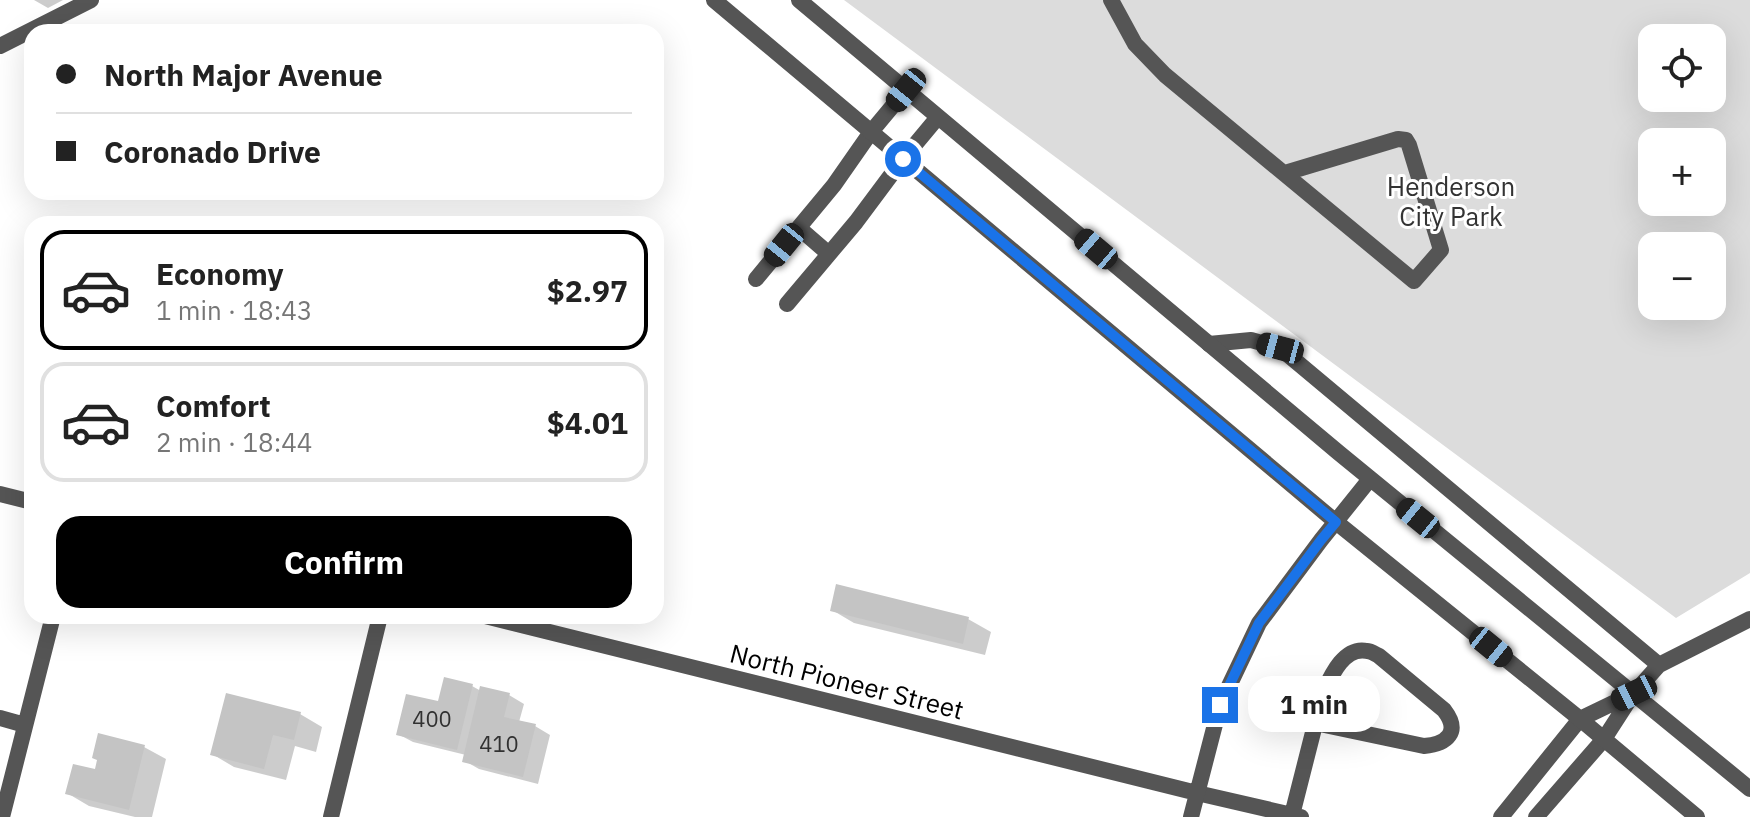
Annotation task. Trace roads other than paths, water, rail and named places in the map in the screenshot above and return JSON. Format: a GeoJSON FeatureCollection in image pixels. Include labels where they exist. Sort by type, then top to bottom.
{"type":"FeatureCollection","features":[{"type":"Feature","properties":{"kind":"street"},"geometry":{"type":"LineString","coordinates":[[44,24],[91,0]]}},
{"type":"Feature","properties":{"kind":"street"},"geometry":{"type":"LineString","coordinates":[[714,0],[1336,522],[1697,817]]}},
{"type":"Feature","properties":{"kind":"street"},"geometry":{"type":"LineString","coordinates":[[799,0],[1370,479],[1750,789]]}},
{"type":"Feature","properties":{"kind":"street"},"geometry":{"type":"LineString","coordinates":[[1111,0],[1135,44],[1165,75],[1414,281],[1441,250],[1406,140],[1398,139],[1285,173]]}},
{"type":"Feature","properties":{"kind":"street"},"geometry":{"type":"LineString","coordinates":[[0,46],[24,34]]}},
{"type":"Feature","properties":{"kind":"street"},"geometry":{"type":"LineString","coordinates":[[756,279],[834,185],[871,132],[906,90]]}},
{"type":"Feature","properties":{"kind":"street"},"geometry":{"type":"LineString","coordinates":[[787,304],[938,117]]}},
{"type":"Feature","properties":{"kind":"street"},"geometry":{"type":"LineString","coordinates":[[799,228],[829,254]]}},
{"type":"Feature","properties":{"kind":"street"},"geometry":{"type":"LineString","coordinates":[[1209,344],[1251,340],[1280,348],[1659,665]]}},
{"type":"Feature","properties":{"kind":"street"},"geometry":{"type":"LineString","coordinates":[[1191,817],[1220,705],[1259,623],[1370,479]]}},
{"type":"Feature","properties":{"kind":"street"},"geometry":{"type":"LineString","coordinates":[[0,494],[24,500]]}},
{"type":"Feature","properties":{"kind":"street"},"geometry":{"type":"LineString","coordinates":[[1518,795],[1538,815],[1604,739],[1634,693],[1659,665],[1750,619]]}},
{"type":"Feature","properties":{"kind":"street"},"geometry":{"type":"LineString","coordinates":[[2,817],[51,624]]}},
{"type":"Feature","properties":{"kind":"street"},"geometry":{"type":"LineString","coordinates":[[331,817],[378,624]]}},
{"type":"Feature","properties":{"kind":"street","name":"North Pioneer Street"},"geometry":{"type":"LineString","coordinates":[[517,624],[1297,816]]}},
{"type":"Feature","properties":{"kind":"street"},"geometry":{"type":"LineString","coordinates":[[1297,816],[1315,723],[1323,693],[1346,655],[1367,651],[1379,656],[1444,710],[1453,726],[1444,741],[1424,746],[1315,723]]}},
{"type":"Feature","properties":{"kind":"street"},"geometry":{"type":"LineString","coordinates":[[1501,817],[1580,719],[1634,693]]}},
{"type":"Feature","properties":{"kind":"street"},"geometry":{"type":"LineString","coordinates":[[0,718],[25,725]]}},
{"type":"Feature","properties":{"kind":"park label","name":"Henderson City Park"},"geometry":{"type":"Point","coordinates":[1451,201]}}]}
